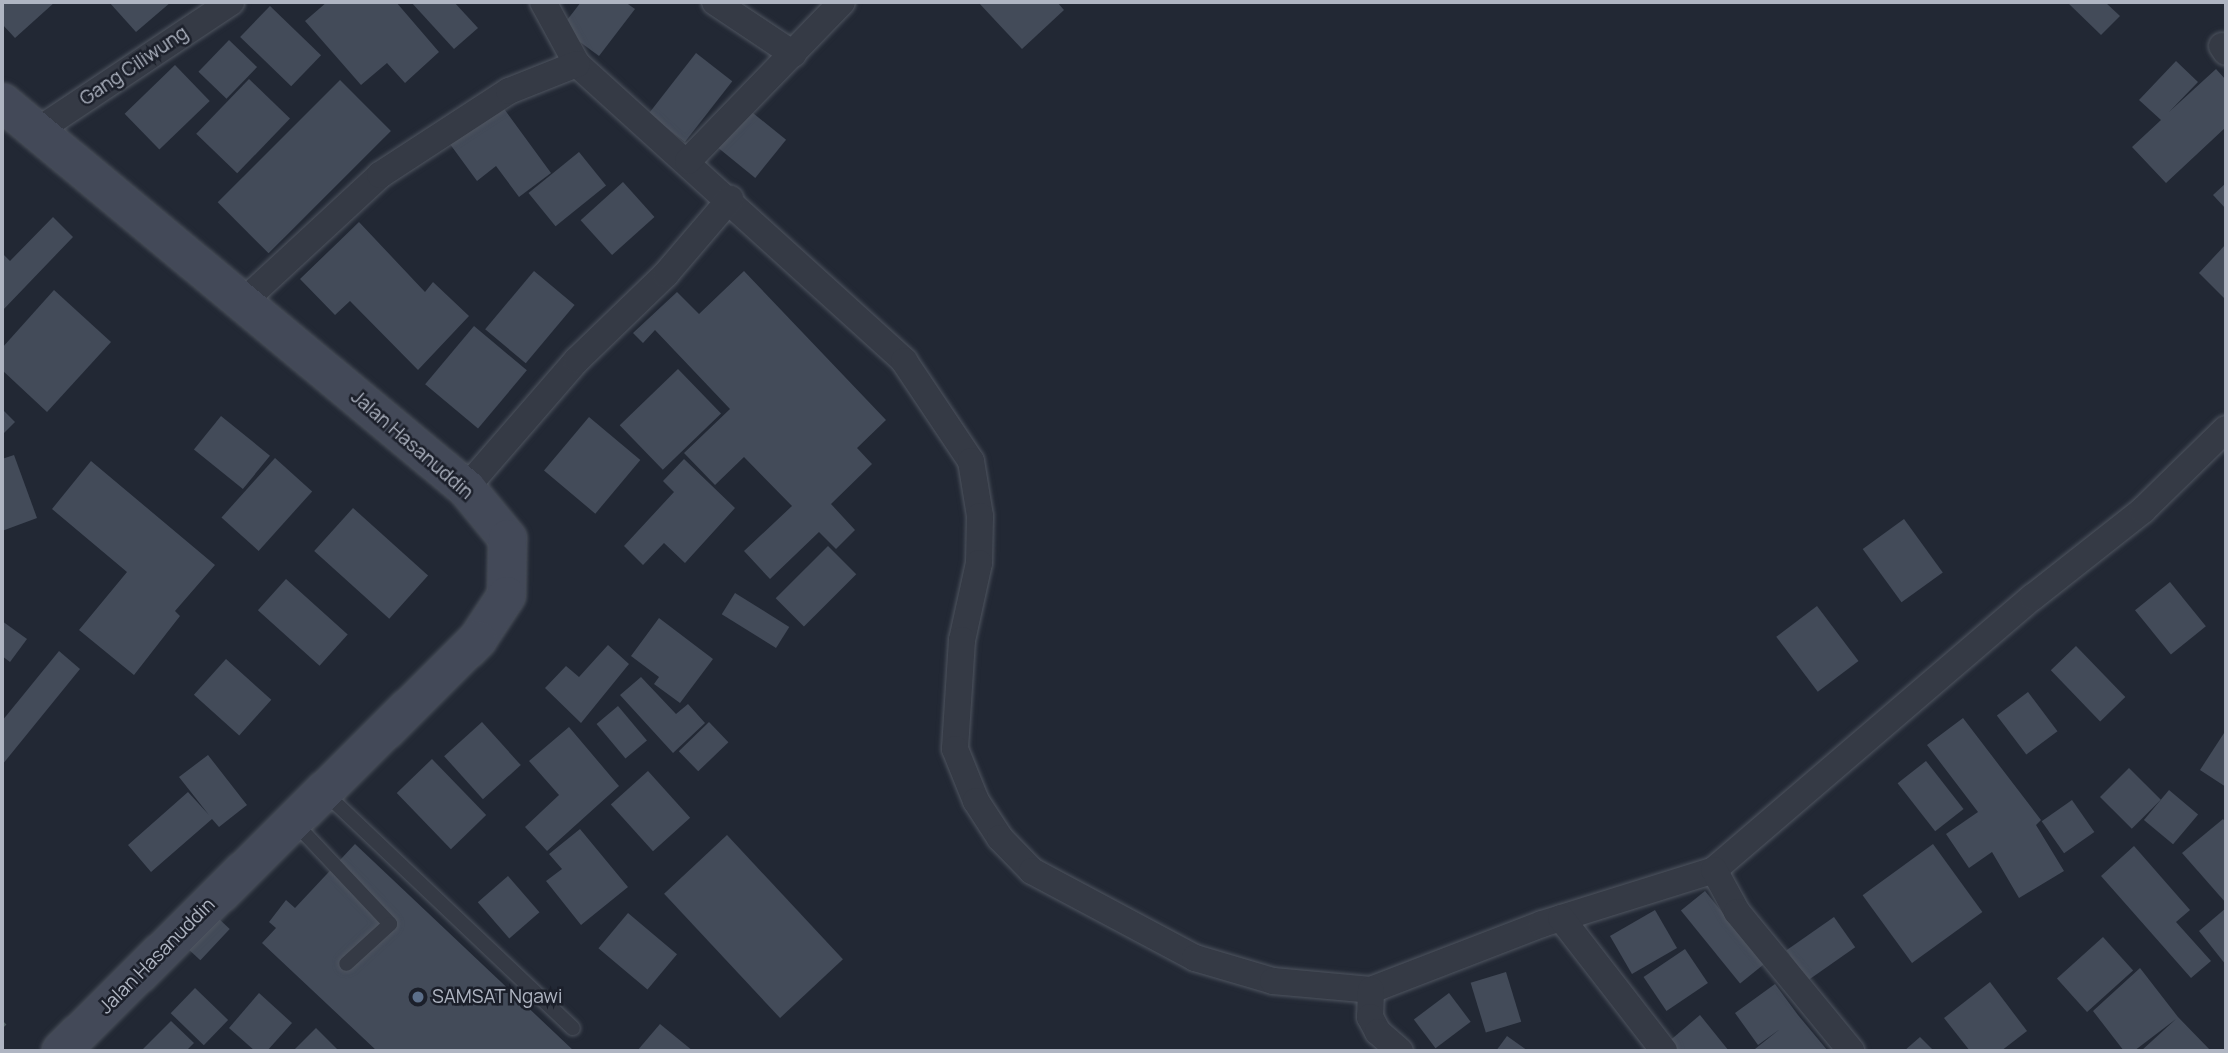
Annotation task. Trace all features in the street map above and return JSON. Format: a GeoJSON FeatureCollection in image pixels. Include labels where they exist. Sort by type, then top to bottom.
{"type":"FeatureCollection","features":[{"type":"Feature","properties":{"kind":"street","name":"Gang Ciliwung"},"geometry":{"type":"LineString","coordinates":[[37,131],[231,2]]}},
{"type":"Feature","properties":{"kind":"street"},"geometry":{"type":"LineString","coordinates":[[543,2],[577,64],[730,199],[904,361],[971,461],[980,516],[979,563],[962,640],[955,749],[976,802],[1000,838],[1032,871],[1195,958],[1273,981],[1371,990],[1561,918],[1714,870],[2033,597],[2143,510],[2226,429]]}},
{"type":"Feature","properties":{"kind":"street"},"geometry":{"type":"LineString","coordinates":[[715,2],[793,54]]}},
{"type":"Feature","properties":{"kind":"street"},"geometry":{"type":"LineString","coordinates":[[688,161],[842,2]]}},
{"type":"Feature","properties":{"kind":"street"},"geometry":{"type":"LineString","coordinates":[[243,302],[380,175],[509,90],[577,64]]}},
{"type":"Feature","properties":{"kind":"street","name":"Jalan Hasanuddin"},"geometry":{"type":"LineString","coordinates":[[2,102],[466,488],[507,538],[506,595],[477,639],[60,1051]]}},
{"type":"Feature","properties":{"kind":"street"},"geometry":{"type":"LineString","coordinates":[[466,488],[577,360],[666,274],[730,199]]}},
{"type":"Feature","properties":{"kind":"street"},"geometry":{"type":"LineString","coordinates":[[1714,870],[1737,912],[1851,1051]]}},
{"type":"Feature","properties":{"kind":"street"},"geometry":{"type":"LineString","coordinates":[[1561,918],[1664,1051]]}},
{"type":"Feature","properties":{"kind":"street"},"geometry":{"type":"LineString","coordinates":[[1371,990],[1370,1017],[1378,1032],[1400,1051]]}},
{"type":"Feature","properties":{"kind":"lane"},"geometry":{"type":"LineString","coordinates":[[323,791],[573,1028]]}},
{"type":"Feature","properties":{"kind":"lane"},"geometry":{"type":"LineString","coordinates":[[293,821],[390,924],[346,964]]}},
{"type":"Feature","properties":{"kind":"building"},"geometry":{"type":"Polygon","coordinates":[[[2,2],[55,2],[15,38],[2,24],[2,2]]]}},
{"type":"Feature","properties":{"kind":"building"},"geometry":{"type":"Polygon","coordinates":[[[109,2],[171,2],[136,32],[109,2]]]}},
{"type":"Feature","properties":{"kind":"building"},"geometry":{"type":"Polygon","coordinates":[[[327,2],[396,2],[439,52],[405,83],[387,63],[361,85],[305,21],[327,2]]]}},
{"type":"Feature","properties":{"kind":"building"},"geometry":{"type":"Polygon","coordinates":[[[411,2],[454,2],[478,28],[454,49],[411,2]]]}},
{"type":"Feature","properties":{"kind":"building"},"geometry":{"type":"Polygon","coordinates":[[[581,2],[625,2],[635,9],[599,56],[561,28],[581,2]]]}},
{"type":"Feature","properties":{"kind":"building"},"geometry":{"type":"Polygon","coordinates":[[[978,2],[1057,2],[1064,10],[1022,49],[978,2]]]}},
{"type":"Feature","properties":{"kind":"building"},"geometry":{"type":"Polygon","coordinates":[[[2067,2],[2105,2],[2120,16],[2101,35],[2067,2]]]}},
{"type":"Feature","properties":{"kind":"building"},"geometry":{"type":"Polygon","coordinates":[[[270,6],[321,55],[291,86],[240,37],[270,6]]]}},
{"type":"Feature","properties":{"kind":"building"},"geometry":{"type":"Polygon","coordinates":[[[229,40],[257,67],[226,99],[198,72],[229,40]]]}},
{"type":"Feature","properties":{"kind":"building"},"geometry":{"type":"Polygon","coordinates":[[[696,53],[732,81],[685,142],[649,114],[696,53]]]}},
{"type":"Feature","properties":{"kind":"building"},"geometry":{"type":"Polygon","coordinates":[[[2176,61],[2198,82],[2169,112],[2216,69],[2226,80],[2226,127],[2166,183],[2132,147],[2161,120],[2139,100],[2176,61]]]}},
{"type":"Feature","properties":{"kind":"building"},"geometry":{"type":"Polygon","coordinates":[[[175,65],[210,101],[159,150],[125,114],[175,65]]]}},
{"type":"Feature","properties":{"kind":"building"},"geometry":{"type":"Polygon","coordinates":[[[249,79],[290,119],[237,173],[196,134],[249,79]]]}},
{"type":"Feature","properties":{"kind":"building"},"geometry":{"type":"Polygon","coordinates":[[[340,80],[391,131],[269,253],[218,202],[340,80]]]}},
{"type":"Feature","properties":{"kind":"building"},"geometry":{"type":"Polygon","coordinates":[[[499,102],[551,173],[519,197],[496,166],[477,181],[447,140],[499,102]]]}},
{"type":"Feature","properties":{"kind":"building"},"geometry":{"type":"Polygon","coordinates":[[[748,109],[786,140],[755,178],[717,147],[748,109]]]}},
{"type":"Feature","properties":{"kind":"building"},"geometry":{"type":"Polygon","coordinates":[[[579,152],[606,185],[556,226],[528,193],[579,152]]]}},
{"type":"Feature","properties":{"kind":"building"},"geometry":{"type":"Polygon","coordinates":[[[623,182],[654,217],[612,255],[581,220],[623,182]]]}},
{"type":"Feature","properties":{"kind":"building"},"geometry":{"type":"Polygon","coordinates":[[[2226,183],[2226,209],[2213,195],[2226,183]]]}},
{"type":"Feature","properties":{"kind":"building"},"geometry":{"type":"Polygon","coordinates":[[[53,217],[73,237],[2,311],[2,253],[10,261],[53,217]]]}},
{"type":"Feature","properties":{"kind":"building"},"geometry":{"type":"Polygon","coordinates":[[[359,222],[425,292],[433,282],[469,316],[418,370],[350,301],[335,315],[300,279],[359,222]]]}},
{"type":"Feature","properties":{"kind":"building"},"geometry":{"type":"Polygon","coordinates":[[[2226,244],[2226,300],[2199,273],[2226,244]]]}},
{"type":"Feature","properties":{"kind":"building"},"geometry":{"type":"Polygon","coordinates":[[[534,271],[575,305],[526,363],[485,329],[534,271]]]}},
{"type":"Feature","properties":{"kind":"building"},"geometry":{"type":"Polygon","coordinates":[[[744,271],[886,420],[857,448],[872,464],[831,504],[855,530],[836,549],[819,532],[770,579],[744,551],[792,506],[744,457],[715,485],[684,453],[730,409],[655,330],[643,343],[633,333],[677,292],[699,314],[744,271]]]}},
{"type":"Feature","properties":{"kind":"building"},"geometry":{"type":"Polygon","coordinates":[[[54,290],[111,342],[47,412],[2,370],[2,348],[54,290]]]}},
{"type":"Feature","properties":{"kind":"building"},"geometry":{"type":"Polygon","coordinates":[[[474,326],[527,370],[478,429],[425,384],[474,326]]]}},
{"type":"Feature","properties":{"kind":"building"},"geometry":{"type":"Polygon","coordinates":[[[678,369],[721,414],[663,470],[620,425],[678,369]]]}},
{"type":"Feature","properties":{"kind":"building"},"geometry":{"type":"Polygon","coordinates":[[[2,409],[15,422],[2,435],[2,409]]]}},
{"type":"Feature","properties":{"kind":"building"},"geometry":{"type":"Polygon","coordinates":[[[221,416],[270,456],[243,489],[194,449],[221,416]]]}},
{"type":"Feature","properties":{"kind":"building"},"geometry":{"type":"Polygon","coordinates":[[[589,417],[640,460],[595,514],[544,471],[589,417]]]}},
{"type":"Feature","properties":{"kind":"building"},"geometry":{"type":"Polygon","coordinates":[[[14,455],[37,518],[2,531],[2,459],[14,455]]]}},
{"type":"Feature","properties":{"kind":"building"},"geometry":{"type":"Polygon","coordinates":[[[275,458],[312,491],[259,551],[221,517],[275,458]]]}},
{"type":"Feature","properties":{"kind":"building"},"geometry":{"type":"Polygon","coordinates":[[[684,459],[735,508],[685,563],[664,543],[643,565],[624,546],[674,492],[663,481],[684,459]]]}},
{"type":"Feature","properties":{"kind":"building"},"geometry":{"type":"Polygon","coordinates":[[[91,461],[215,565],[175,611],[180,616],[134,675],[79,630],[127,572],[52,509],[91,461]]]}},
{"type":"Feature","properties":{"kind":"building"},"geometry":{"type":"Polygon","coordinates":[[[353,508],[428,576],[389,619],[314,551],[353,508]]]}},
{"type":"Feature","properties":{"kind":"building"},"geometry":{"type":"Polygon","coordinates":[[[1904,519],[1943,572],[1902,602],[1863,549],[1904,519]]]}},
{"type":"Feature","properties":{"kind":"building"},"geometry":{"type":"Polygon","coordinates":[[[828,546],[856,574],[804,627],[776,598],[828,546]]]}},
{"type":"Feature","properties":{"kind":"building"},"geometry":{"type":"Polygon","coordinates":[[[286,579],[348,635],[320,666],[258,610],[286,579]]]}},
{"type":"Feature","properties":{"kind":"building"},"geometry":{"type":"Polygon","coordinates":[[[2170,582],[2206,626],[2171,655],[2135,610],[2170,582]]]}},
{"type":"Feature","properties":{"kind":"building"},"geometry":{"type":"Polygon","coordinates":[[[735,593],[789,627],[776,648],[722,614],[735,593]]]}},
{"type":"Feature","properties":{"kind":"building"},"geometry":{"type":"Polygon","coordinates":[[[1817,606],[1859,661],[1818,692],[1776,637],[1817,606]]]}},
{"type":"Feature","properties":{"kind":"building"},"geometry":{"type":"Polygon","coordinates":[[[659,618],[713,659],[680,703],[654,684],[659,677],[631,656],[659,618]]]}},
{"type":"Feature","properties":{"kind":"building"},"geometry":{"type":"Polygon","coordinates":[[[2,621],[27,639],[10,662],[2,656],[2,621]]]}},
{"type":"Feature","properties":{"kind":"building"},"geometry":{"type":"Polygon","coordinates":[[[608,645],[629,664],[581,723],[545,688],[566,666],[579,677],[608,645]]]}},
{"type":"Feature","properties":{"kind":"building"},"geometry":{"type":"Polygon","coordinates":[[[2076,646],[2125,697],[2100,721],[2051,670],[2076,646]]]}},
{"type":"Feature","properties":{"kind":"building"},"geometry":{"type":"Polygon","coordinates":[[[59,651],[80,669],[2,765],[2,721],[59,651]]]}},
{"type":"Feature","properties":{"kind":"building"},"geometry":{"type":"Polygon","coordinates":[[[226,659],[271,700],[239,735],[194,695],[226,659]]]}},
{"type":"Feature","properties":{"kind":"building"},"geometry":{"type":"Polygon","coordinates":[[[641,677],[676,714],[688,704],[705,723],[673,753],[620,695],[641,677]]]}},
{"type":"Feature","properties":{"kind":"building"},"geometry":{"type":"Polygon","coordinates":[[[2028,692],[2057,731],[2026,755],[1997,715],[2028,692]]]}},
{"type":"Feature","properties":{"kind":"building"},"geometry":{"type":"Polygon","coordinates":[[[618,706],[647,740],[625,758],[597,724],[618,706]]]}},
{"type":"Feature","properties":{"kind":"building"},"geometry":{"type":"Polygon","coordinates":[[[1963,718],[2041,820],[2036,825],[2064,871],[2019,898],[1992,852],[1969,868],[1946,834],[1978,812],[1927,745],[1963,718]]]}},
{"type":"Feature","properties":{"kind":"building"},"geometry":{"type":"Polygon","coordinates":[[[482,722],[521,765],[483,799],[444,756],[482,722]]]}},
{"type":"Feature","properties":{"kind":"building"},"geometry":{"type":"Polygon","coordinates":[[[709,722],[728,742],[698,771],[679,751],[709,722]]]}},
{"type":"Feature","properties":{"kind":"building"},"geometry":{"type":"Polygon","coordinates":[[[569,727],[619,786],[547,851],[525,827],[559,795],[529,761],[569,727]]]}},
{"type":"Feature","properties":{"kind":"building"},"geometry":{"type":"Polygon","coordinates":[[[2226,730],[2226,787],[2200,770],[2226,730]]]}},
{"type":"Feature","properties":{"kind":"building"},"geometry":{"type":"Polygon","coordinates":[[[208,755],[247,805],[219,827],[212,819],[151,872],[128,845],[188,792],[209,815],[179,777],[208,755]]]}},
{"type":"Feature","properties":{"kind":"building"},"geometry":{"type":"Polygon","coordinates":[[[432,759],[486,815],[451,849],[397,793],[432,759]]]}},
{"type":"Feature","properties":{"kind":"building"},"geometry":{"type":"Polygon","coordinates":[[[1926,761],[1964,809],[1935,831],[1898,783],[1926,761]]]}},
{"type":"Feature","properties":{"kind":"building"},"geometry":{"type":"Polygon","coordinates":[[[2129,768],[2161,800],[2132,829],[2100,797],[2129,768]]]}},
{"type":"Feature","properties":{"kind":"building"},"geometry":{"type":"Polygon","coordinates":[[[648,771],[690,818],[653,851],[611,804],[648,771]]]}},
{"type":"Feature","properties":{"kind":"building"},"geometry":{"type":"Polygon","coordinates":[[[2169,790],[2198,814],[2173,844],[2144,820],[2169,790]]]}},
{"type":"Feature","properties":{"kind":"building"},"geometry":{"type":"Polygon","coordinates":[[[2072,800],[2094,832],[2064,853],[2042,821],[2072,800]]]}},
{"type":"Feature","properties":{"kind":"building"},"geometry":{"type":"Polygon","coordinates":[[[2223,819],[2226,823],[2226,903],[2182,853],[2223,819]]]}},
{"type":"Feature","properties":{"kind":"building"},"geometry":{"type":"Polygon","coordinates":[[[580,829],[628,887],[581,925],[546,881],[562,869],[549,854],[580,829]]]}},
{"type":"Feature","properties":{"kind":"building"},"geometry":{"type":"Polygon","coordinates":[[[727,835],[843,959],[780,1018],[664,894],[727,835]]]}},
{"type":"Feature","properties":{"kind":"building","name":"SAMSAT Ngawi"},"geometry":{"type":"Polygon","coordinates":[[[355,844],[574,1051],[377,1051],[262,943],[276,928],[269,922],[286,900],[295,908],[355,844]]]}},
{"type":"Feature","properties":{"kind":"building"},"geometry":{"type":"Polygon","coordinates":[[[1933,844],[1982,912],[1912,963],[1863,895],[1933,844]]]}},
{"type":"Feature","properties":{"kind":"building"},"geometry":{"type":"Polygon","coordinates":[[[2134,846],[2190,910],[2176,922],[2211,961],[2191,978],[2101,876],[2134,846]]]}},
{"type":"Feature","properties":{"kind":"building"},"geometry":{"type":"Polygon","coordinates":[[[508,876],[539,912],[509,938],[478,902],[508,876]]]}},
{"type":"Feature","properties":{"kind":"building"},"geometry":{"type":"Polygon","coordinates":[[[1705,891],[1764,964],[1740,984],[1681,911],[1705,891]]]}},
{"type":"Feature","properties":{"kind":"building"},"geometry":{"type":"Polygon","coordinates":[[[2226,908],[2226,965],[2199,931],[2226,908]]]}},
{"type":"Feature","properties":{"kind":"building"},"geometry":{"type":"Polygon","coordinates":[[[1655,910],[1677,948],[1632,974],[1610,936],[1655,910]]]}},
{"type":"Feature","properties":{"kind":"building"},"geometry":{"type":"Polygon","coordinates":[[[628,913],[677,954],[647,989],[598,948],[628,913]]]}},
{"type":"Feature","properties":{"kind":"building"},"geometry":{"type":"Polygon","coordinates":[[[1834,917],[1855,947],[1808,981],[1786,950],[1834,917]]]}},
{"type":"Feature","properties":{"kind":"building"},"geometry":{"type":"Polygon","coordinates":[[[218,918],[230,929],[200,960],[189,949],[218,918]]]}},
{"type":"Feature","properties":{"kind":"building"},"geometry":{"type":"Polygon","coordinates":[[[2103,937],[2133,970],[2087,1012],[2057,978],[2103,937]]]}},
{"type":"Feature","properties":{"kind":"building"},"geometry":{"type":"Polygon","coordinates":[[[1685,949],[1708,983],[1666,1011],[1644,977],[1685,949]]]}},
{"type":"Feature","properties":{"kind":"building"},"geometry":{"type":"Polygon","coordinates":[[[2140,968],[2178,1017],[2211,1051],[2141,1051],[2176,1019],[2134,1051],[2124,1051],[2093,1011],[2140,968]]]}},
{"type":"Feature","properties":{"kind":"building"},"geometry":{"type":"Polygon","coordinates":[[[1506,972],[1521,1022],[1486,1033],[1471,983],[1506,972]]]}},
{"type":"Feature","properties":{"kind":"building"},"geometry":{"type":"Polygon","coordinates":[[[1990,982],[2027,1031],[2001,1051],[1970,1051],[1944,1018],[1990,982]]]}},
{"type":"Feature","properties":{"kind":"building"},"geometry":{"type":"Polygon","coordinates":[[[1775,984],[1828,1051],[1755,1049],[1780,1029],[1758,1045],[1735,1013],[1775,984]]]}},
{"type":"Feature","properties":{"kind":"building"},"geometry":{"type":"Polygon","coordinates":[[[195,988],[228,1020],[204,1045],[171,1013],[195,988]]]}},
{"type":"Feature","properties":{"kind":"building"},"geometry":{"type":"Polygon","coordinates":[[[259,993],[292,1023],[267,1051],[255,1051],[229,1028],[259,993]]]}},
{"type":"Feature","properties":{"kind":"building"},"geometry":{"type":"Polygon","coordinates":[[[1449,993],[1471,1022],[1436,1048],[1414,1019],[1449,993]]]}},
{"type":"Feature","properties":{"kind":"building"},"geometry":{"type":"Polygon","coordinates":[[[1700,1015],[1729,1051],[1674,1051],[1667,1043],[1700,1015]]]}},
{"type":"Feature","properties":{"kind":"building"},"geometry":{"type":"Polygon","coordinates":[[[171,1021],[194,1043],[186,1051],[141,1051],[171,1021]]]}},
{"type":"Feature","properties":{"kind":"building"},"geometry":{"type":"Polygon","coordinates":[[[660,1024],[693,1051],[637,1051],[660,1024]]]}},
{"type":"Feature","properties":{"kind":"building"},"geometry":{"type":"Polygon","coordinates":[[[316,1028],[339,1051],[293,1051],[316,1028]]]}},
{"type":"Feature","properties":{"kind":"building"},"geometry":{"type":"Polygon","coordinates":[[[1507,1036],[1528,1051],[1496,1051],[1507,1036]]]}},
{"type":"Feature","properties":{"kind":"building"},"geometry":{"type":"Polygon","coordinates":[[[1920,1037],[1934,1051],[1904,1051],[1920,1037]]]}},
{"type":"Feature","properties":{"kind":"place","name":"SAMSAT Ngawi"},"geometry":{"type":"Point","coordinates":[418,997]}}]}
